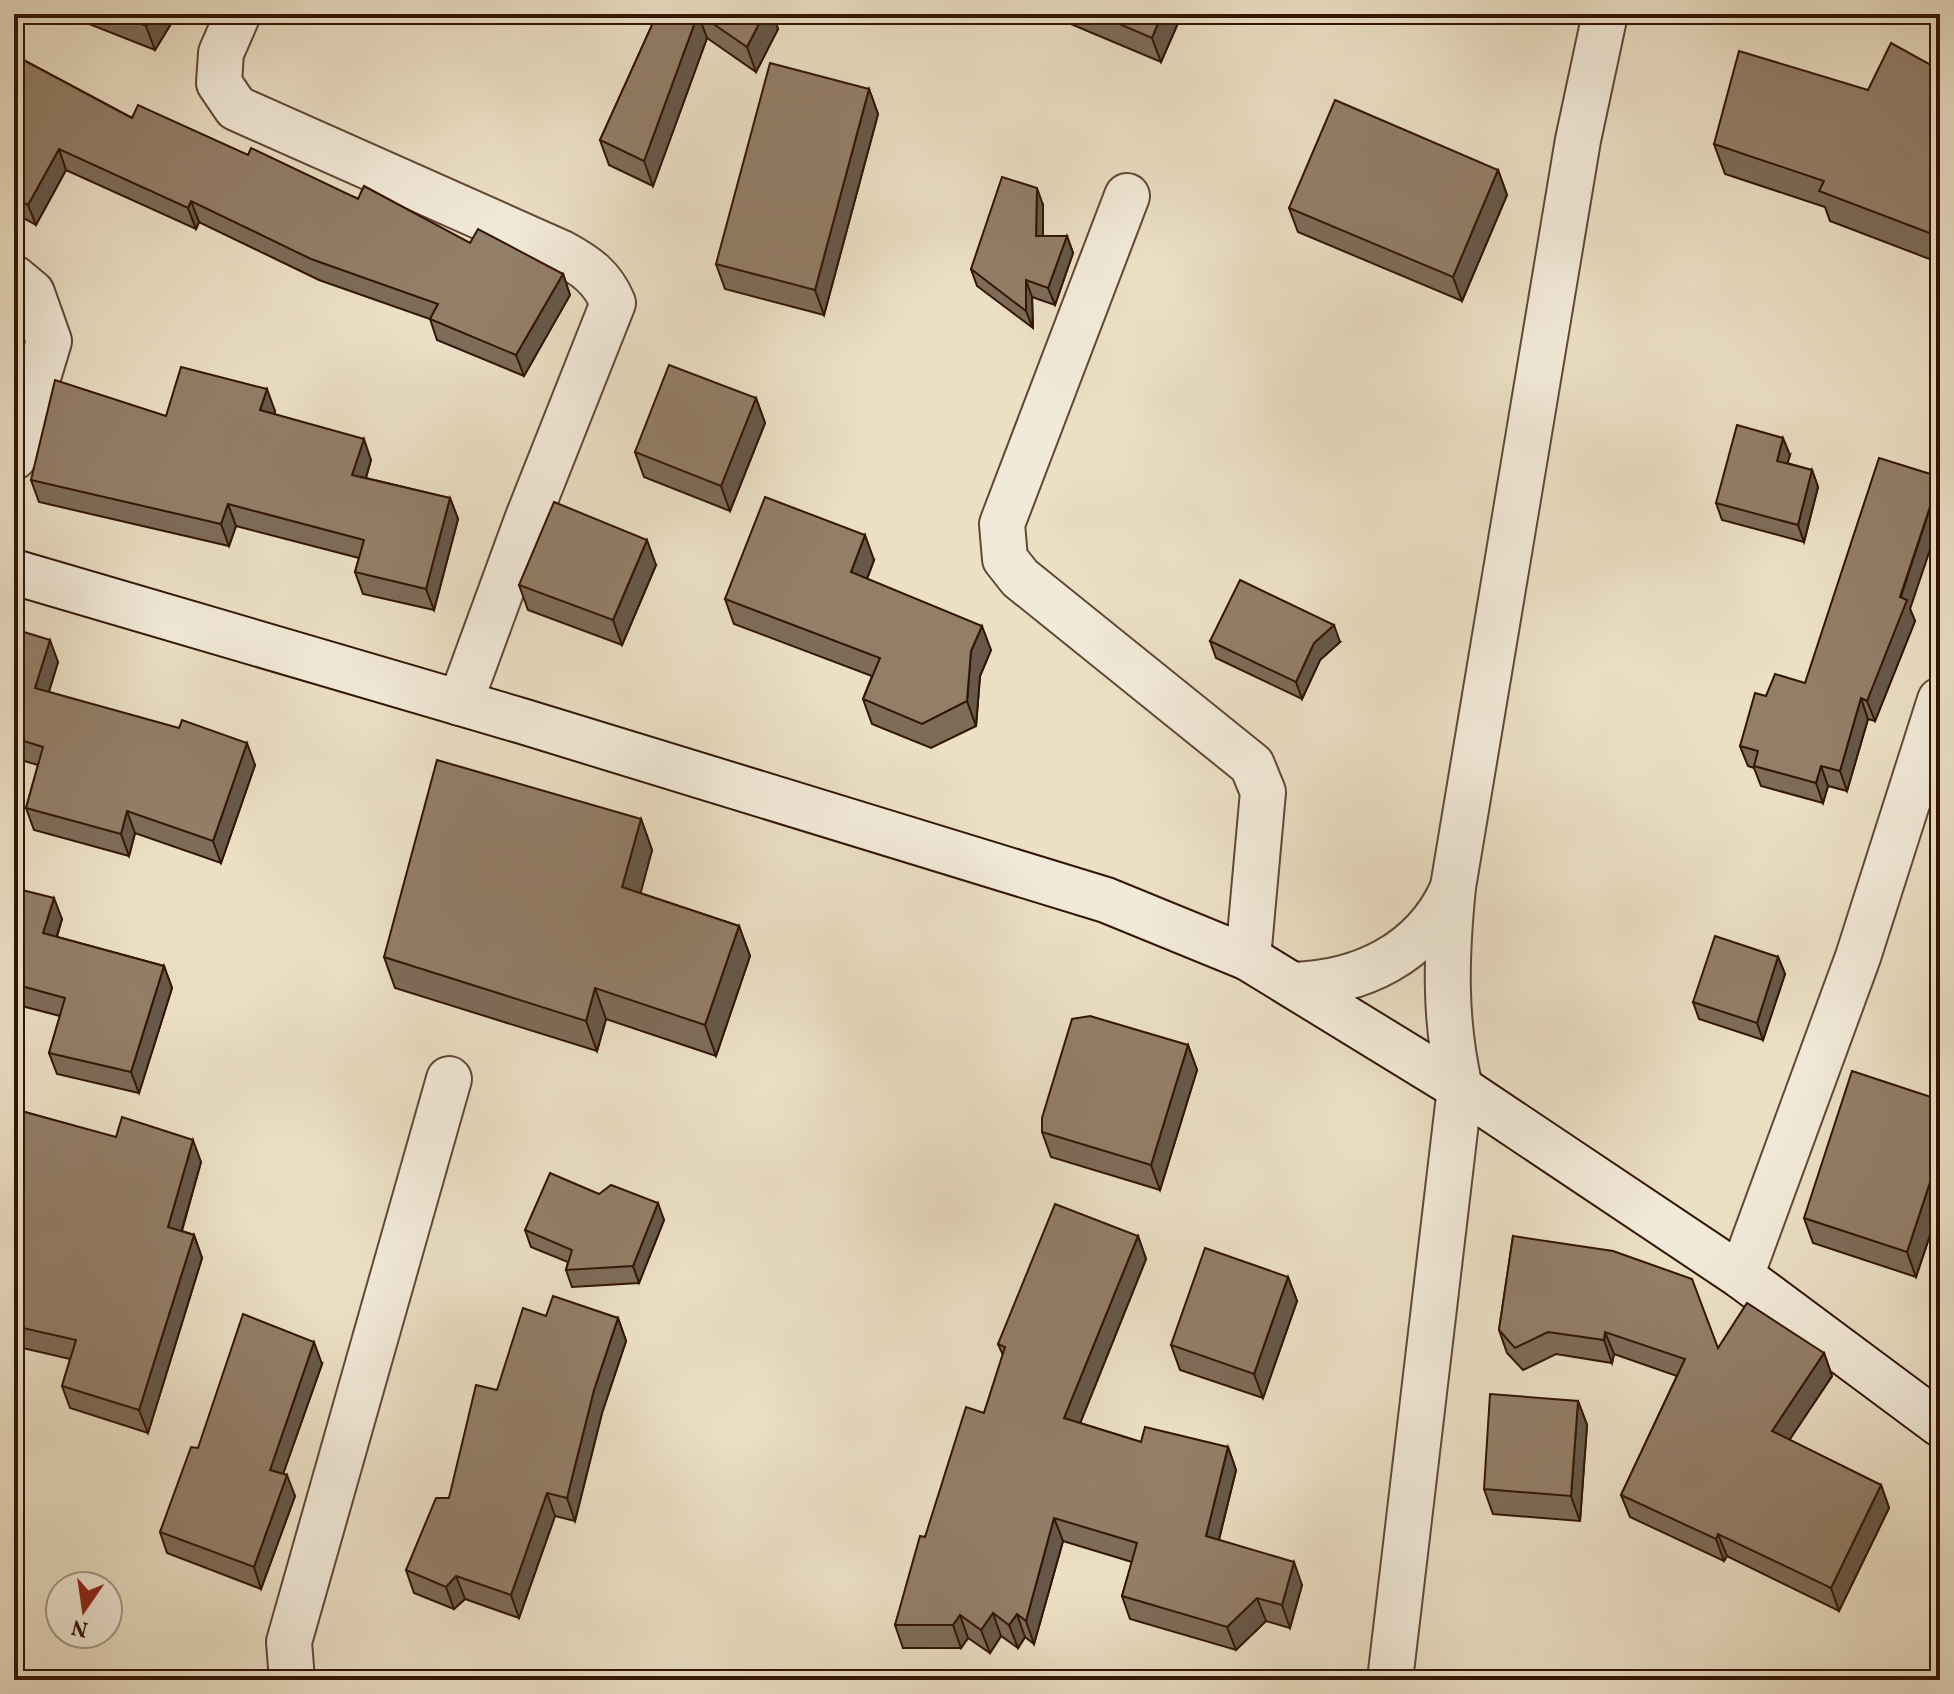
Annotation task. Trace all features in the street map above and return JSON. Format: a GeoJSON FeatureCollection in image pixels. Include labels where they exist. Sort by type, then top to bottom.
{"type":"FeatureCollection","features":[{"type":"Feature","properties":{"kind":"street"},"geometry":{"type":"LineString","coordinates":[[238,14],[221,53],[219,83],[236,108],[562,253],[588,267],[605,284],[613,303],[527,520],[460,703]]}},
{"type":"Feature","properties":{"kind":"street"},"geometry":{"type":"LineString","coordinates":[[1390,1680],[1460,1088],[1446,1007],[1445,966],[1453,887],[1578,140],[1605,14]]}},
{"type":"Feature","properties":{"kind":"street"},"geometry":{"type":"LineString","coordinates":[[1127,196],[1002,524],[1005,559],[1020,578],[1252,765],[1263,792],[1248,958]]}},
{"type":"Feature","properties":{"kind":"street"},"geometry":{"type":"LineString","coordinates":[[14,278],[32,293],[49,341],[14,457]]}},
{"type":"Feature","properties":{"kind":"street"},"geometry":{"type":"LineString","coordinates":[[14,572],[460,703],[1106,900],[1248,958],[1460,1088],[1741,1276],[1940,1424]]}},
{"type":"Feature","properties":{"kind":"street"},"geometry":{"type":"LineString","coordinates":[[1741,1276],[1858,957],[1940,700]]}},
{"type":"Feature","properties":{"kind":"street"},"geometry":{"type":"LineString","coordinates":[[1293,985],[1336,981],[1378,967],[1424,932],[1443,909],[1453,887]]}},
{"type":"Feature","properties":{"kind":"street"},"geometry":{"type":"LineString","coordinates":[[292,1680],[289,1642],[449,1079]]}},
{"type":"Feature","properties":{"kind":"building"},"geometry":{"type":"Polygon","coordinates":[[[116,14],[153,14],[146,26],[116,14]]]}},
{"type":"Feature","properties":{"kind":"building"},"geometry":{"type":"Polygon","coordinates":[[[657,14],[698,14],[644,161],[600,140],[657,14]]]}},
{"type":"Feature","properties":{"kind":"building"},"geometry":{"type":"Polygon","coordinates":[[[699,14],[764,14],[747,47],[699,14]]]}},
{"type":"Feature","properties":{"kind":"building"},"geometry":{"type":"Polygon","coordinates":[[[1096,14],[1162,14],[1152,38],[1096,14]]]}},
{"type":"Feature","properties":{"kind":"building"},"geometry":{"type":"Polygon","coordinates":[[[1891,43],[1940,70],[1940,237],[1819,191],[1824,181],[1714,144],[1739,51],[1868,90],[1891,43]]]}},
{"type":"Feature","properties":{"kind":"building"},"geometry":{"type":"Polygon","coordinates":[[[14,55],[132,118],[138,105],[248,155],[251,148],[358,199],[364,186],[470,243],[478,229],[563,274],[516,355],[430,319],[438,304],[311,259],[191,201],[188,208],[59,149],[28,205],[14,197],[14,55]]]}},
{"type":"Feature","properties":{"kind":"building"},"geometry":{"type":"Polygon","coordinates":[[[770,63],[869,89],[815,290],[716,264],[770,63]]]}},
{"type":"Feature","properties":{"kind":"building"},"geometry":{"type":"Polygon","coordinates":[[[1335,100],[1498,170],[1453,277],[1289,208],[1335,100]]]}},
{"type":"Feature","properties":{"kind":"building"},"geometry":{"type":"Polygon","coordinates":[[[1002,177],[1037,188],[1036,236],[1067,236],[1048,288],[1026,280],[1026,311],[971,269],[1002,177]]]}},
{"type":"Feature","properties":{"kind":"building"},"geometry":{"type":"Polygon","coordinates":[[[669,365],[756,398],[721,486],[635,452],[669,365]]]}},
{"type":"Feature","properties":{"kind":"building"},"geometry":{"type":"Polygon","coordinates":[[[181,367],[267,389],[260,410],[364,439],[352,475],[450,498],[426,589],[355,572],[364,540],[228,504],[221,524],[31,480],[55,380],[166,416],[181,367]]]}},
{"type":"Feature","properties":{"kind":"building"},"geometry":{"type":"Polygon","coordinates":[[[1737,425],[1783,438],[1777,461],[1812,470],[1798,525],[1716,503],[1737,425]]]}},
{"type":"Feature","properties":{"kind":"building"},"geometry":{"type":"Polygon","coordinates":[[[1879,458],[1940,477],[1900,597],[1907,600],[1867,701],[1861,698],[1840,771],[1821,766],[1816,783],[1754,766],[1758,751],[1740,746],[1755,693],[1766,696],[1775,674],[1805,683],[1879,458]]]}},
{"type":"Feature","properties":{"kind":"building"},"geometry":{"type":"Polygon","coordinates":[[[765,497],[865,535],[851,572],[982,626],[971,651],[967,701],[922,724],[863,699],[880,658],[725,599],[765,497]]]}},
{"type":"Feature","properties":{"kind":"building"},"geometry":{"type":"Polygon","coordinates":[[[554,502],[647,540],[613,620],[519,585],[554,502]]]}},
{"type":"Feature","properties":{"kind":"building"},"geometry":{"type":"Polygon","coordinates":[[[1240,580],[1334,625],[1314,643],[1296,682],[1210,641],[1240,580]]]}},
{"type":"Feature","properties":{"kind":"building"},"geometry":{"type":"Polygon","coordinates":[[[14,629],[50,640],[35,688],[179,728],[182,720],[247,743],[213,841],[127,811],[121,834],[26,808],[43,747],[14,738],[14,629]]]}},
{"type":"Feature","properties":{"kind":"building"},"geometry":{"type":"Polygon","coordinates":[[[437,760],[641,819],[622,887],[739,926],[705,1025],[595,988],[586,1021],[384,957],[437,760]]]}},
{"type":"Feature","properties":{"kind":"building"},"geometry":{"type":"Polygon","coordinates":[[[14,888],[54,898],[43,933],[164,966],[131,1072],[49,1053],[65,998],[14,984],[14,888]]]}},
{"type":"Feature","properties":{"kind":"building"},"geometry":{"type":"Polygon","coordinates":[[[1715,936],[1778,957],[1757,1023],[1693,1002],[1715,936]]]}},
{"type":"Feature","properties":{"kind":"building"},"geometry":{"type":"Polygon","coordinates":[[[1090,1016],[1188,1045],[1151,1165],[1042,1132],[1042,1118],[1072,1019],[1090,1016]]]}},
{"type":"Feature","properties":{"kind":"building"},"geometry":{"type":"Polygon","coordinates":[[[1852,1071],[1940,1100],[1940,1152],[1907,1252],[1804,1218],[1852,1071]]]}},
{"type":"Feature","properties":{"kind":"building"},"geometry":{"type":"Polygon","coordinates":[[[14,1109],[116,1137],[122,1117],[193,1140],[168,1227],[194,1235],[139,1410],[62,1386],[76,1340],[14,1326],[14,1109]]]}},
{"type":"Feature","properties":{"kind":"building"},"geometry":{"type":"Polygon","coordinates":[[[550,1173],[599,1194],[611,1185],[658,1203],[633,1266],[566,1270],[572,1250],[525,1230],[550,1173]]]}},
{"type":"Feature","properties":{"kind":"building"},"geometry":{"type":"Polygon","coordinates":[[[1055,1204],[1138,1236],[1064,1418],[1141,1442],[1145,1427],[1228,1447],[1206,1536],[1294,1562],[1282,1605],[1257,1598],[1227,1627],[1122,1596],[1137,1543],[1054,1518],[1026,1621],[1017,1614],[1009,1625],[993,1613],[981,1630],[960,1615],[953,1625],[895,1625],[920,1536],[925,1537],[966,1407],[984,1413],[1005,1347],[998,1344],[1055,1204]]]}},
{"type":"Feature","properties":{"kind":"building"},"geometry":{"type":"Polygon","coordinates":[[[1513,1236],[1613,1251],[1692,1279],[1718,1348],[1747,1303],[1824,1353],[1772,1431],[1881,1485],[1831,1588],[1718,1534],[1716,1539],[1621,1495],[1685,1359],[1605,1332],[1604,1340],[1548,1332],[1515,1348],[1499,1330],[1513,1236]]]}},
{"type":"Feature","properties":{"kind":"building"},"geometry":{"type":"Polygon","coordinates":[[[1205,1248],[1288,1277],[1254,1374],[1171,1345],[1205,1248]]]}},
{"type":"Feature","properties":{"kind":"building"},"geometry":{"type":"Polygon","coordinates":[[[553,1296],[618,1318],[594,1390],[567,1498],[547,1493],[511,1595],[456,1576],[446,1587],[406,1570],[436,1498],[449,1498],[476,1385],[497,1390],[523,1308],[546,1316],[553,1296]]]}},
{"type":"Feature","properties":{"kind":"building"},"geometry":{"type":"Polygon","coordinates":[[[243,1314],[314,1342],[270,1470],[287,1475],[254,1567],[160,1532],[191,1447],[198,1448],[243,1314]]]}},
{"type":"Feature","properties":{"kind":"building"},"geometry":{"type":"Polygon","coordinates":[[[1490,1394],[1578,1401],[1571,1496],[1484,1489],[1490,1394]]]}}]}
